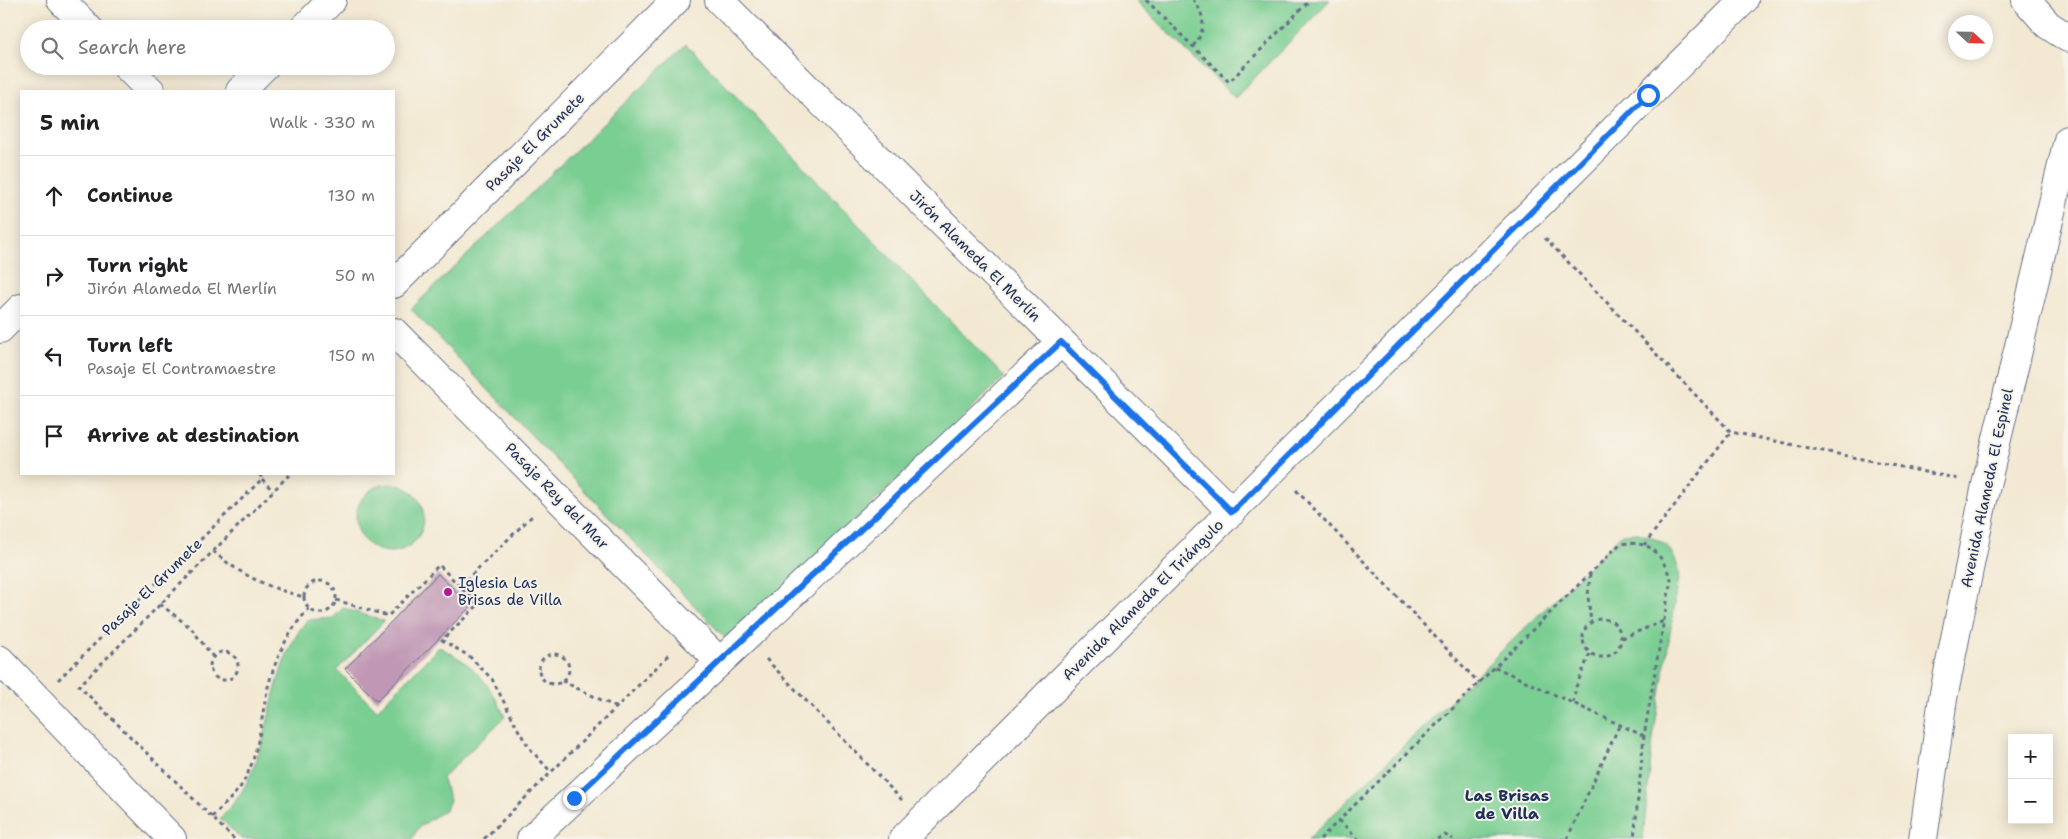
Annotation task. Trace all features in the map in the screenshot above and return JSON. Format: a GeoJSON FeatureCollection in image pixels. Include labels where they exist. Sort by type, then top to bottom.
{"type":"FeatureCollection","features":[{"type":"Feature","properties":{"kind":"street"},"geometry":{"type":"LineString","coordinates":[[61,0],[80,20]]}},
{"type":"Feature","properties":{"kind":"street"},"geometry":{"type":"LineString","coordinates":[[312,20],[332,0]]}},
{"type":"Feature","properties":{"kind":"street","name":"Pasaje El Grumete"},"geometry":{"type":"LineString","coordinates":[[395,283],[676,0]]}},
{"type":"Feature","properties":{"kind":"street","name":"Jirón Alameda El Merlín"},"geometry":{"type":"LineString","coordinates":[[719,0],[1232,512]]}},
{"type":"Feature","properties":{"kind":"street","name":"Avenida Alameda El Triángulo"},"geometry":{"type":"LineString","coordinates":[[912,830],[1276,469],[1744,0]]}},
{"type":"Feature","properties":{"kind":"street"},"geometry":{"type":"LineString","coordinates":[[2026,0],[2048,25],[2068,38]]}},
{"type":"Feature","properties":{"kind":"street"},"geometry":{"type":"LineString","coordinates":[[135,75],[150,90]]}},
{"type":"Feature","properties":{"kind":"street"},"geometry":{"type":"LineString","coordinates":[[241,90],[256,75]]}},
{"type":"Feature","properties":{"kind":"street","name":"Avenida Alameda El Espinel"},"geometry":{"type":"LineString","coordinates":[[1923,839],[1943,698],[1986,485],[2068,145]]}},
{"type":"Feature","properties":{"kind":"street"},"geometry":{"type":"LineString","coordinates":[[0,329],[20,309]]}},
{"type":"Feature","properties":{"kind":"street","name":"Pasaje Rey del Mar"},"geometry":{"type":"LineString","coordinates":[[395,333],[720,662]]}},
{"type":"Feature","properties":{"kind":"street"},"geometry":{"type":"LineString","coordinates":[[531,839],[1061,342]]}},
{"type":"Feature","properties":{"kind":"street"},"geometry":{"type":"LineString","coordinates":[[0,660],[172,839]]}},
{"type":"Feature","properties":{"kind":"path"},"geometry":{"type":"LineString","coordinates":[[1193,0],[1201,10],[1204,21],[1203,32],[1193,46]]}},
{"type":"Feature","properties":{"kind":"path"},"geometry":{"type":"LineString","coordinates":[[1149,1],[1228,82],[1310,0]]}},
{"type":"Feature","properties":{"kind":"path"},"geometry":{"type":"LineString","coordinates":[[1525,218],[1731,432],[1986,485]]}},
{"type":"Feature","properties":{"kind":"path"},"geometry":{"type":"LineString","coordinates":[[1644,545],[1731,432]]}},
{"type":"Feature","properties":{"kind":"path"},"geometry":{"type":"LineString","coordinates":[[1276,469],[1479,683]]}},
{"type":"Feature","properties":{"kind":"path"},"geometry":{"type":"LineString","coordinates":[[260,475],[273,491]]}},
{"type":"Feature","properties":{"kind":"path"},"geometry":{"type":"LineString","coordinates":[[234,839],[78,686],[289,475]]}},
{"type":"Feature","properties":{"kind":"path","name":"Pasaje El Grumete"},"geometry":{"type":"LineString","coordinates":[[38,699],[262,479]]}},
{"type":"Feature","properties":{"kind":"path"},"geometry":{"type":"LineString","coordinates":[[460,586],[555,494]]}},
{"type":"Feature","properties":{"kind":"path"},"geometry":{"type":"LineString","coordinates":[[1320,839],[1620,544],[1636,542],[1652,548],[1663,560],[1671,579],[1644,736],[1634,839]]}},
{"type":"Feature","properties":{"kind":"path"},"geometry":{"type":"LineString","coordinates":[[213,552],[245,576],[283,592],[304,597]]}},
{"type":"Feature","properties":{"kind":"path"},"geometry":{"type":"LineString","coordinates":[[336,600],[388,616],[439,566],[478,605],[442,640],[469,656],[492,680],[520,733],[550,772]]}},
{"type":"Feature","properties":{"kind":"path"},"geometry":{"type":"LineString","coordinates":[[1590,574],[1588,596],[1591,622]]}},
{"type":"Feature","properties":{"kind":"path"},"geometry":{"type":"LineString","coordinates":[[321,581],[331,585],[336,600],[331,609],[326,612],[316,613],[309,609],[304,597],[307,587],[311,583],[321,581]]}},
{"type":"Feature","properties":{"kind":"path"},"geometry":{"type":"LineString","coordinates":[[160,604],[191,628],[213,657]]}},
{"type":"Feature","properties":{"kind":"path"},"geometry":{"type":"LineString","coordinates":[[212,817],[241,785],[249,768],[262,730],[269,684],[276,664],[293,628],[309,609]]}},
{"type":"Feature","properties":{"kind":"path"},"geometry":{"type":"LineString","coordinates":[[1603,619],[1615,623],[1622,638],[1620,646],[1611,655],[1598,658],[1590,653],[1583,639],[1584,632],[1591,622],[1603,619]]}},
{"type":"Feature","properties":{"kind":"path"},"geometry":{"type":"LineString","coordinates":[[1622,638],[1664,621]]}},
{"type":"Feature","properties":{"kind":"path"},"geometry":{"type":"LineString","coordinates":[[745,638],[912,830]]}},
{"type":"Feature","properties":{"kind":"path"},"geometry":{"type":"LineString","coordinates":[[484,839],[676,647]]}},
{"type":"Feature","properties":{"kind":"path"},"geometry":{"type":"LineString","coordinates":[[223,651],[232,654],[237,661],[235,675],[222,680],[214,676],[210,668],[213,657],[223,651]]}},
{"type":"Feature","properties":{"kind":"path"},"geometry":{"type":"LineString","coordinates":[[1573,703],[1579,679],[1590,653]]}},
{"type":"Feature","properties":{"kind":"path"},"geometry":{"type":"LineString","coordinates":[[562,681],[568,673],[566,660],[558,655],[548,655],[542,662],[540,671],[548,682],[562,681],[616,708]]}},
{"type":"Feature","properties":{"kind":"path"},"geometry":{"type":"LineString","coordinates":[[1494,667],[1644,736]]}},
{"type":"Feature","properties":{"kind":"path"},"geometry":{"type":"LineString","coordinates":[[1568,839],[1620,724]]}},
{"type":"Feature","properties":{"kind":"path"},"geometry":{"type":"LineString","coordinates":[[1339,820],[1358,839]]}},
{"type":"Feature","properties":{"kind":"path"},"geometry":{"type":"LineString","coordinates":[[1437,839],[1445,835],[1453,839]]}},
{"type":"Feature","properties":{"kind":"green space"},"geometry":{"type":"Polygon","coordinates":[[[1135,0],[1330,0],[1235,98],[1135,0]]]}},
{"type":"Feature","properties":{"kind":"green space"},"geometry":{"type":"Polygon","coordinates":[[[686,44],[1004,377],[729,642],[411,309],[686,44]]]}},
{"type":"Feature","properties":{"kind":"green space"},"geometry":{"type":"Polygon","coordinates":[[[397,484],[409,490],[418,499],[424,511],[422,531],[414,542],[397,552],[383,552],[366,542],[358,531],[356,511],[366,494],[377,486],[397,484]]]}},
{"type":"Feature","properties":{"kind":"green space"},"geometry":{"type":"Polygon","coordinates":[[[1638,533],[1666,545],[1673,555],[1680,572],[1653,738],[1643,839],[1308,839],[1622,534],[1638,533]]]}},
{"type":"Feature","properties":{"kind":"green space"},"geometry":{"type":"Polygon","coordinates":[[[343,608],[384,621],[337,670],[377,710],[439,647],[462,660],[479,675],[493,694],[505,717],[442,778],[450,800],[446,809],[418,828],[412,839],[241,839],[220,818],[238,797],[251,773],[261,748],[282,668],[292,643],[307,620],[333,618],[343,608]]]}},
{"type":"Feature","properties":{"kind":"building"},"geometry":{"type":"Polygon","coordinates":[[[438,574],[471,606],[377,701],[345,669],[438,574]]]}},
{"type":"Feature","properties":{"kind":"place","name":"Iglesia Las Brisas de Villa"},"geometry":{"type":"Point","coordinates":[448,592]}},
{"type":"Feature","properties":{"kind":"district","name":"Las Brisas de Villa"},"geometry":{"type":"Point","coordinates":[1507,804]}},
{"type":"Feature","properties":{"kind":"route"},"geometry":{"type":"LineString","coordinates":[[574,798],[1061,342],[1232,512],[1648,95]]}}]}
